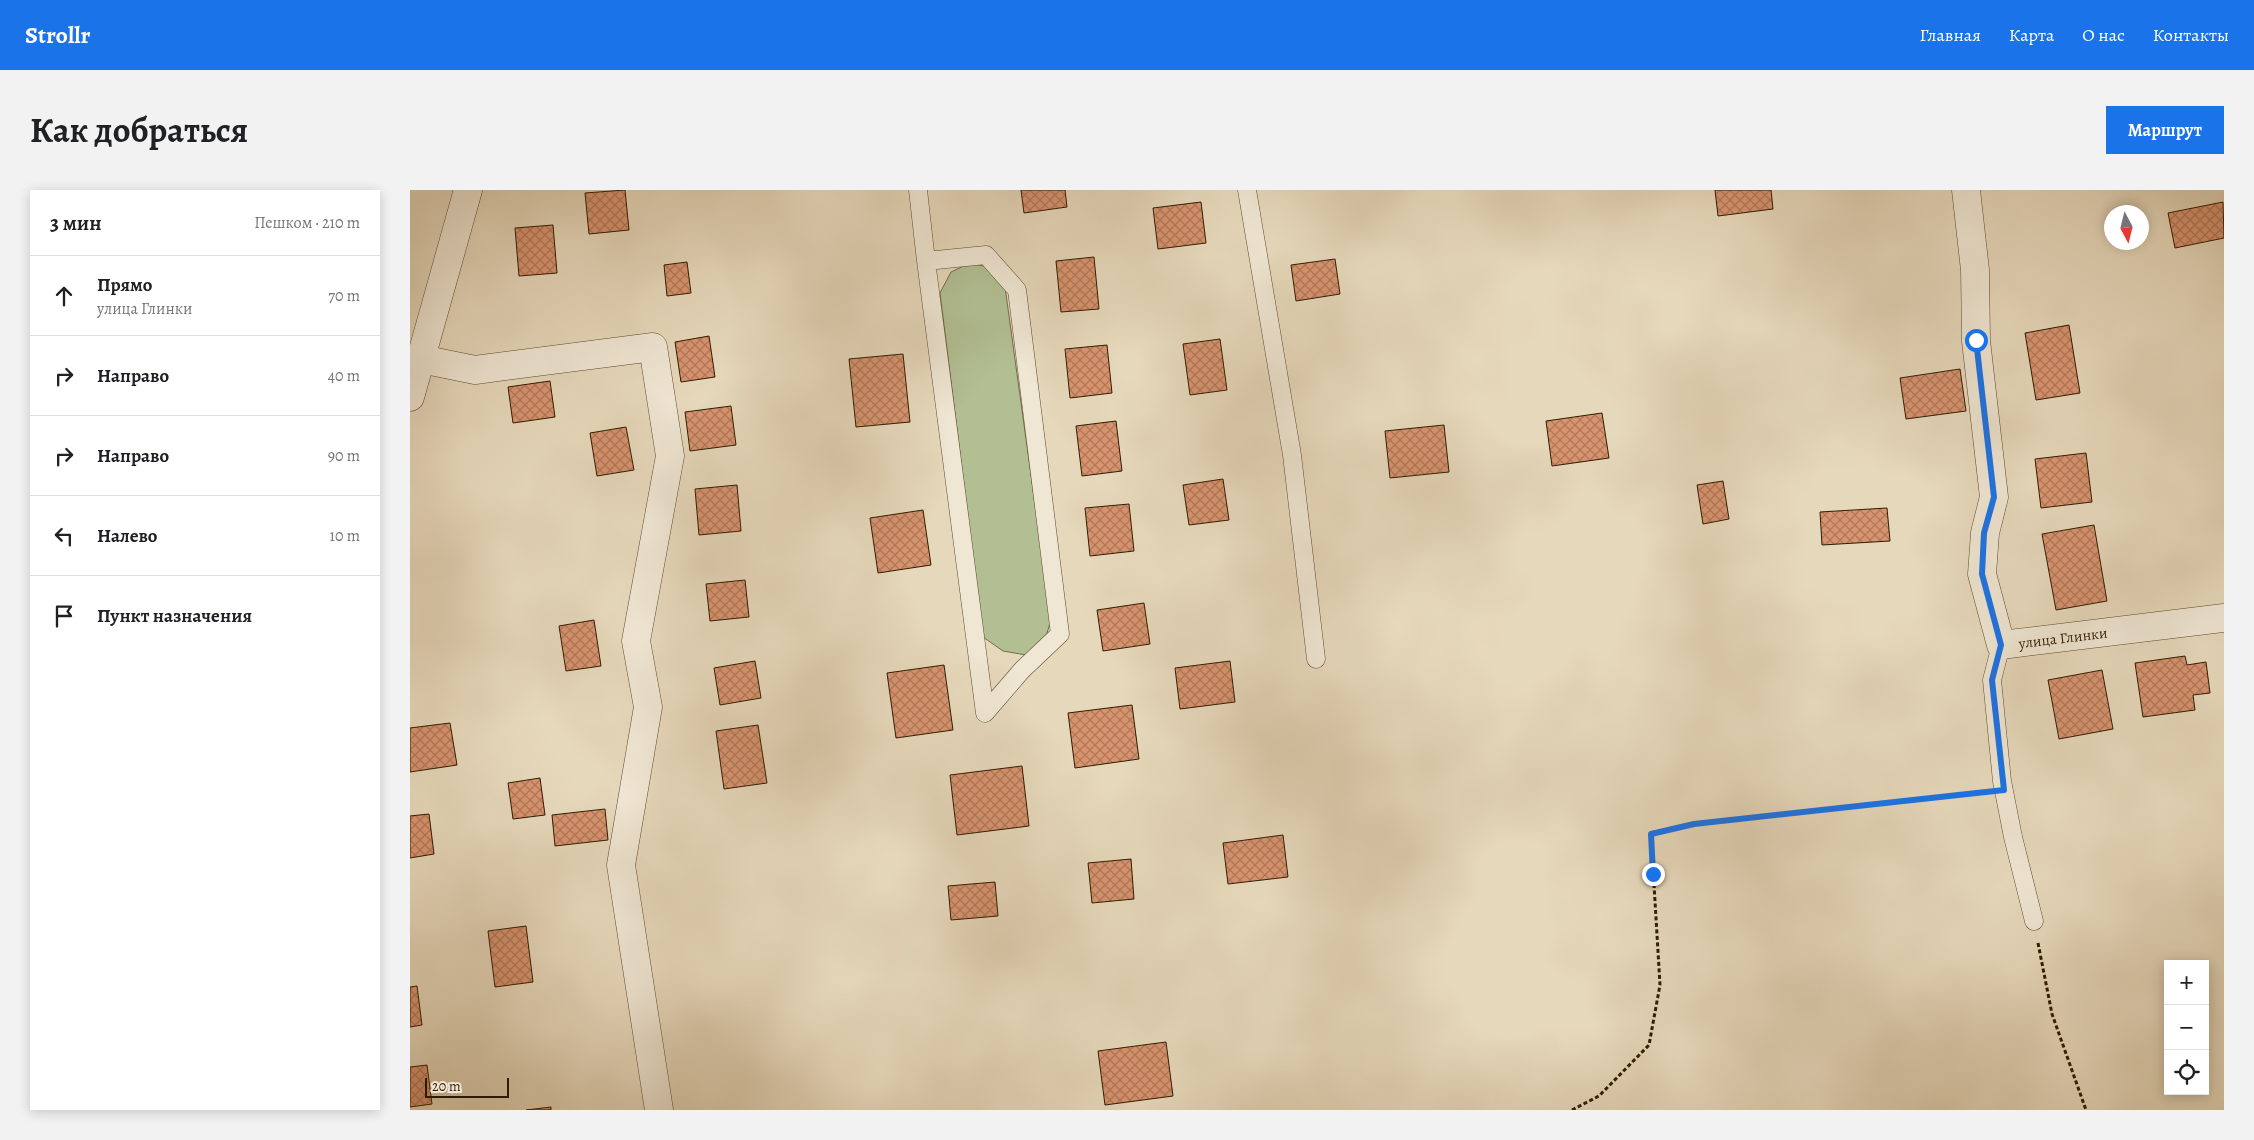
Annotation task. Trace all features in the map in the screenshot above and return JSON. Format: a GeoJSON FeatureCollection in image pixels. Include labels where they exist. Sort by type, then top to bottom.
{"type":"FeatureCollection","features":[{"type":"Feature","properties":{"kind":"street"},"geometry":{"type":"LineString","coordinates":[[410,397],[468,190]]}},
{"type":"Feature","properties":{"kind":"street","name":"улица Глинки"},"geometry":{"type":"LineString","coordinates":[[1966,190],[1975,270],[1976,340],[1994,497],[1984,533],[1982,574],[2001,645],[2224,618]]}},
{"type":"Feature","properties":{"kind":"street"},"geometry":{"type":"LineString","coordinates":[[421,359],[475,370],[654,347],[670,456],[636,641],[648,707],[621,865],[660,1110]]}},
{"type":"Feature","properties":{"kind":"lane"},"geometry":{"type":"LineString","coordinates":[[918,190],[926,261],[985,713],[1022,670],[1060,634],[1017,290],[986,255],[926,261]]}},
{"type":"Feature","properties":{"kind":"lane"},"geometry":{"type":"LineString","coordinates":[[1247,190],[1292,455],[1316,659]]}},
{"type":"Feature","properties":{"kind":"lane"},"geometry":{"type":"LineString","coordinates":[[2001,645],[1992,680],[2004,790],[2034,921]]}},
{"type":"Feature","properties":{"kind":"path"},"geometry":{"type":"LineString","coordinates":[[1572,1110],[1599,1096],[1650,1045],[1660,985],[1651,834],[1694,824],[2004,790]]}},
{"type":"Feature","properties":{"kind":"path"},"geometry":{"type":"LineString","coordinates":[[2034,921],[2052,1014],[2086,1110]]}},
{"type":"Feature","properties":{"kind":"green space"},"geometry":{"type":"Polygon","coordinates":[[[970,263],[989,267],[1005,287],[1051,620],[1044,643],[1026,655],[1003,651],[983,637],[940,293],[951,272],[970,263]]]}},
{"type":"Feature","properties":{"kind":"building"},"geometry":{"type":"Polygon","coordinates":[[[625,190],[629,230],[589,234],[585,193],[625,190]]]}},
{"type":"Feature","properties":{"kind":"building"},"geometry":{"type":"Polygon","coordinates":[[[1021,190],[1065,190],[1067,207],[1024,213],[1021,190]]]}},
{"type":"Feature","properties":{"kind":"building"},"geometry":{"type":"Polygon","coordinates":[[[1715,190],[1771,190],[1773,209],[1718,216],[1715,190]]]}},
{"type":"Feature","properties":{"kind":"building"},"geometry":{"type":"Polygon","coordinates":[[[1201,202],[1206,243],[1158,249],[1153,208],[1201,202]]]}},
{"type":"Feature","properties":{"kind":"building"},"geometry":{"type":"Polygon","coordinates":[[[2223,202],[2224,238],[2175,248],[2168,213],[2223,202]]]}},
{"type":"Feature","properties":{"kind":"building"},"geometry":{"type":"Polygon","coordinates":[[[553,225],[557,273],[519,276],[515,228],[553,225]]]}},
{"type":"Feature","properties":{"kind":"building"},"geometry":{"type":"Polygon","coordinates":[[[1094,257],[1099,309],[1061,312],[1056,261],[1094,257]]]}},
{"type":"Feature","properties":{"kind":"building"},"geometry":{"type":"Polygon","coordinates":[[[1335,259],[1340,294],[1296,301],[1291,265],[1335,259]]]}},
{"type":"Feature","properties":{"kind":"building"},"geometry":{"type":"Polygon","coordinates":[[[687,262],[691,293],[667,296],[664,265],[687,262]]]}},
{"type":"Feature","properties":{"kind":"building"},"geometry":{"type":"Polygon","coordinates":[[[2069,325],[2080,393],[2036,400],[2025,333],[2069,325]]]}},
{"type":"Feature","properties":{"kind":"building"},"geometry":{"type":"Polygon","coordinates":[[[709,336],[715,377],[681,382],[675,342],[709,336]]]}},
{"type":"Feature","properties":{"kind":"building"},"geometry":{"type":"Polygon","coordinates":[[[1220,339],[1227,390],[1190,395],[1183,344],[1220,339]]]}},
{"type":"Feature","properties":{"kind":"building"},"geometry":{"type":"Polygon","coordinates":[[[1107,345],[1112,393],[1070,398],[1065,349],[1107,345]]]}},
{"type":"Feature","properties":{"kind":"building"},"geometry":{"type":"Polygon","coordinates":[[[903,354],[910,422],[856,427],[849,359],[903,354]]]}},
{"type":"Feature","properties":{"kind":"building"},"geometry":{"type":"Polygon","coordinates":[[[1960,369],[1966,411],[1906,419],[1900,378],[1960,369]]]}},
{"type":"Feature","properties":{"kind":"building"},"geometry":{"type":"Polygon","coordinates":[[[550,381],[555,417],[513,423],[508,387],[550,381]]]}},
{"type":"Feature","properties":{"kind":"building"},"geometry":{"type":"Polygon","coordinates":[[[731,406],[736,445],[690,451],[685,412],[731,406]]]}},
{"type":"Feature","properties":{"kind":"building"},"geometry":{"type":"Polygon","coordinates":[[[1602,413],[1609,458],[1552,466],[1546,421],[1602,413]]]}},
{"type":"Feature","properties":{"kind":"building"},"geometry":{"type":"Polygon","coordinates":[[[1116,421],[1122,471],[1082,476],[1076,426],[1116,421]]]}},
{"type":"Feature","properties":{"kind":"building"},"geometry":{"type":"Polygon","coordinates":[[[1444,425],[1449,472],[1390,478],[1385,431],[1444,425]]]}},
{"type":"Feature","properties":{"kind":"building"},"geometry":{"type":"Polygon","coordinates":[[[626,427],[634,470],[597,476],[590,433],[626,427]]]}},
{"type":"Feature","properties":{"kind":"building"},"geometry":{"type":"Polygon","coordinates":[[[2086,453],[2092,502],[2041,508],[2035,459],[2086,453]]]}},
{"type":"Feature","properties":{"kind":"building"},"geometry":{"type":"Polygon","coordinates":[[[1223,479],[1229,520],[1189,525],[1183,485],[1223,479]]]}},
{"type":"Feature","properties":{"kind":"building"},"geometry":{"type":"Polygon","coordinates":[[[1723,481],[1729,519],[1703,524],[1697,485],[1723,481]]]}},
{"type":"Feature","properties":{"kind":"building"},"geometry":{"type":"Polygon","coordinates":[[[737,485],[741,531],[699,535],[695,489],[737,485]]]}},
{"type":"Feature","properties":{"kind":"building"},"geometry":{"type":"Polygon","coordinates":[[[1129,504],[1134,551],[1090,556],[1085,508],[1129,504]]]}},
{"type":"Feature","properties":{"kind":"building"},"geometry":{"type":"Polygon","coordinates":[[[1887,508],[1890,541],[1822,545],[1820,512],[1887,508]]]}},
{"type":"Feature","properties":{"kind":"building"},"geometry":{"type":"Polygon","coordinates":[[[923,510],[931,565],[878,573],[870,518],[923,510]]]}},
{"type":"Feature","properties":{"kind":"building"},"geometry":{"type":"Polygon","coordinates":[[[2094,525],[2107,601],[2056,610],[2042,534],[2094,525]]]}},
{"type":"Feature","properties":{"kind":"building"},"geometry":{"type":"Polygon","coordinates":[[[745,580],[749,617],[710,621],[706,584],[745,580]]]}},
{"type":"Feature","properties":{"kind":"building"},"geometry":{"type":"Polygon","coordinates":[[[1144,603],[1150,644],[1103,651],[1097,610],[1144,603]]]}},
{"type":"Feature","properties":{"kind":"building"},"geometry":{"type":"Polygon","coordinates":[[[594,620],[601,666],[566,671],[559,626],[594,620]]]}},
{"type":"Feature","properties":{"kind":"building"},"geometry":{"type":"Polygon","coordinates":[[[2185,656],[2187,665],[2206,662],[2210,693],[2193,695],[2195,710],[2143,717],[2135,663],[2185,656]]]}},
{"type":"Feature","properties":{"kind":"building"},"geometry":{"type":"Polygon","coordinates":[[[755,661],[761,698],[720,705],[714,668],[755,661]]]}},
{"type":"Feature","properties":{"kind":"building"},"geometry":{"type":"Polygon","coordinates":[[[1230,661],[1235,702],[1180,709],[1175,668],[1230,661]]]}},
{"type":"Feature","properties":{"kind":"building"},"geometry":{"type":"Polygon","coordinates":[[[944,665],[953,730],[896,738],[887,673],[944,665]]]}},
{"type":"Feature","properties":{"kind":"building"},"geometry":{"type":"Polygon","coordinates":[[[2102,670],[2113,729],[2059,739],[2048,680],[2102,670]]]}},
{"type":"Feature","properties":{"kind":"building"},"geometry":{"type":"Polygon","coordinates":[[[1132,705],[1139,759],[1075,768],[1068,713],[1132,705]]]}},
{"type":"Feature","properties":{"kind":"building"},"geometry":{"type":"Polygon","coordinates":[[[450,723],[457,765],[410,772],[410,728],[450,723]]]}},
{"type":"Feature","properties":{"kind":"building"},"geometry":{"type":"Polygon","coordinates":[[[758,725],[767,783],[724,789],[716,731],[758,725]]]}},
{"type":"Feature","properties":{"kind":"building"},"geometry":{"type":"Polygon","coordinates":[[[1022,766],[1029,826],[957,835],[950,775],[1022,766]]]}},
{"type":"Feature","properties":{"kind":"building"},"geometry":{"type":"Polygon","coordinates":[[[540,778],[545,815],[513,819],[508,783],[540,778]]]}},
{"type":"Feature","properties":{"kind":"building"},"geometry":{"type":"Polygon","coordinates":[[[605,809],[608,840],[555,846],[552,815],[605,809]]]}},
{"type":"Feature","properties":{"kind":"building"},"geometry":{"type":"Polygon","coordinates":[[[429,814],[434,854],[410,858],[410,816],[429,814]]]}},
{"type":"Feature","properties":{"kind":"building"},"geometry":{"type":"Polygon","coordinates":[[[1283,835],[1288,877],[1228,884],[1223,843],[1283,835]]]}},
{"type":"Feature","properties":{"kind":"building"},"geometry":{"type":"Polygon","coordinates":[[[1131,859],[1134,899],[1092,903],[1088,863],[1131,859]]]}},
{"type":"Feature","properties":{"kind":"building"},"geometry":{"type":"Polygon","coordinates":[[[995,882],[998,916],[951,920],[948,886],[995,882]]]}},
{"type":"Feature","properties":{"kind":"building"},"geometry":{"type":"Polygon","coordinates":[[[526,926],[533,982],[495,987],[488,931],[526,926]]]}},
{"type":"Feature","properties":{"kind":"building"},"geometry":{"type":"Polygon","coordinates":[[[417,986],[422,1025],[410,1027],[410,987],[417,986]]]}},
{"type":"Feature","properties":{"kind":"building"},"geometry":{"type":"Polygon","coordinates":[[[1166,1042],[1173,1096],[1105,1105],[1098,1051],[1166,1042]]]}},
{"type":"Feature","properties":{"kind":"building"},"geometry":{"type":"Polygon","coordinates":[[[427,1065],[432,1104],[410,1107],[410,1067],[427,1065]]]}},
{"type":"Feature","properties":{"kind":"building"},"geometry":{"type":"Polygon","coordinates":[[[551,1107],[551,1110],[526,1110],[551,1107]]]}},
{"type":"Feature","properties":{"kind":"route"},"geometry":{"type":"LineString","coordinates":[[1653,874],[1651,834],[1694,824],[2004,790],[1992,680],[2001,645],[1982,574],[1984,533],[1994,497],[1976,340]]}}]}
